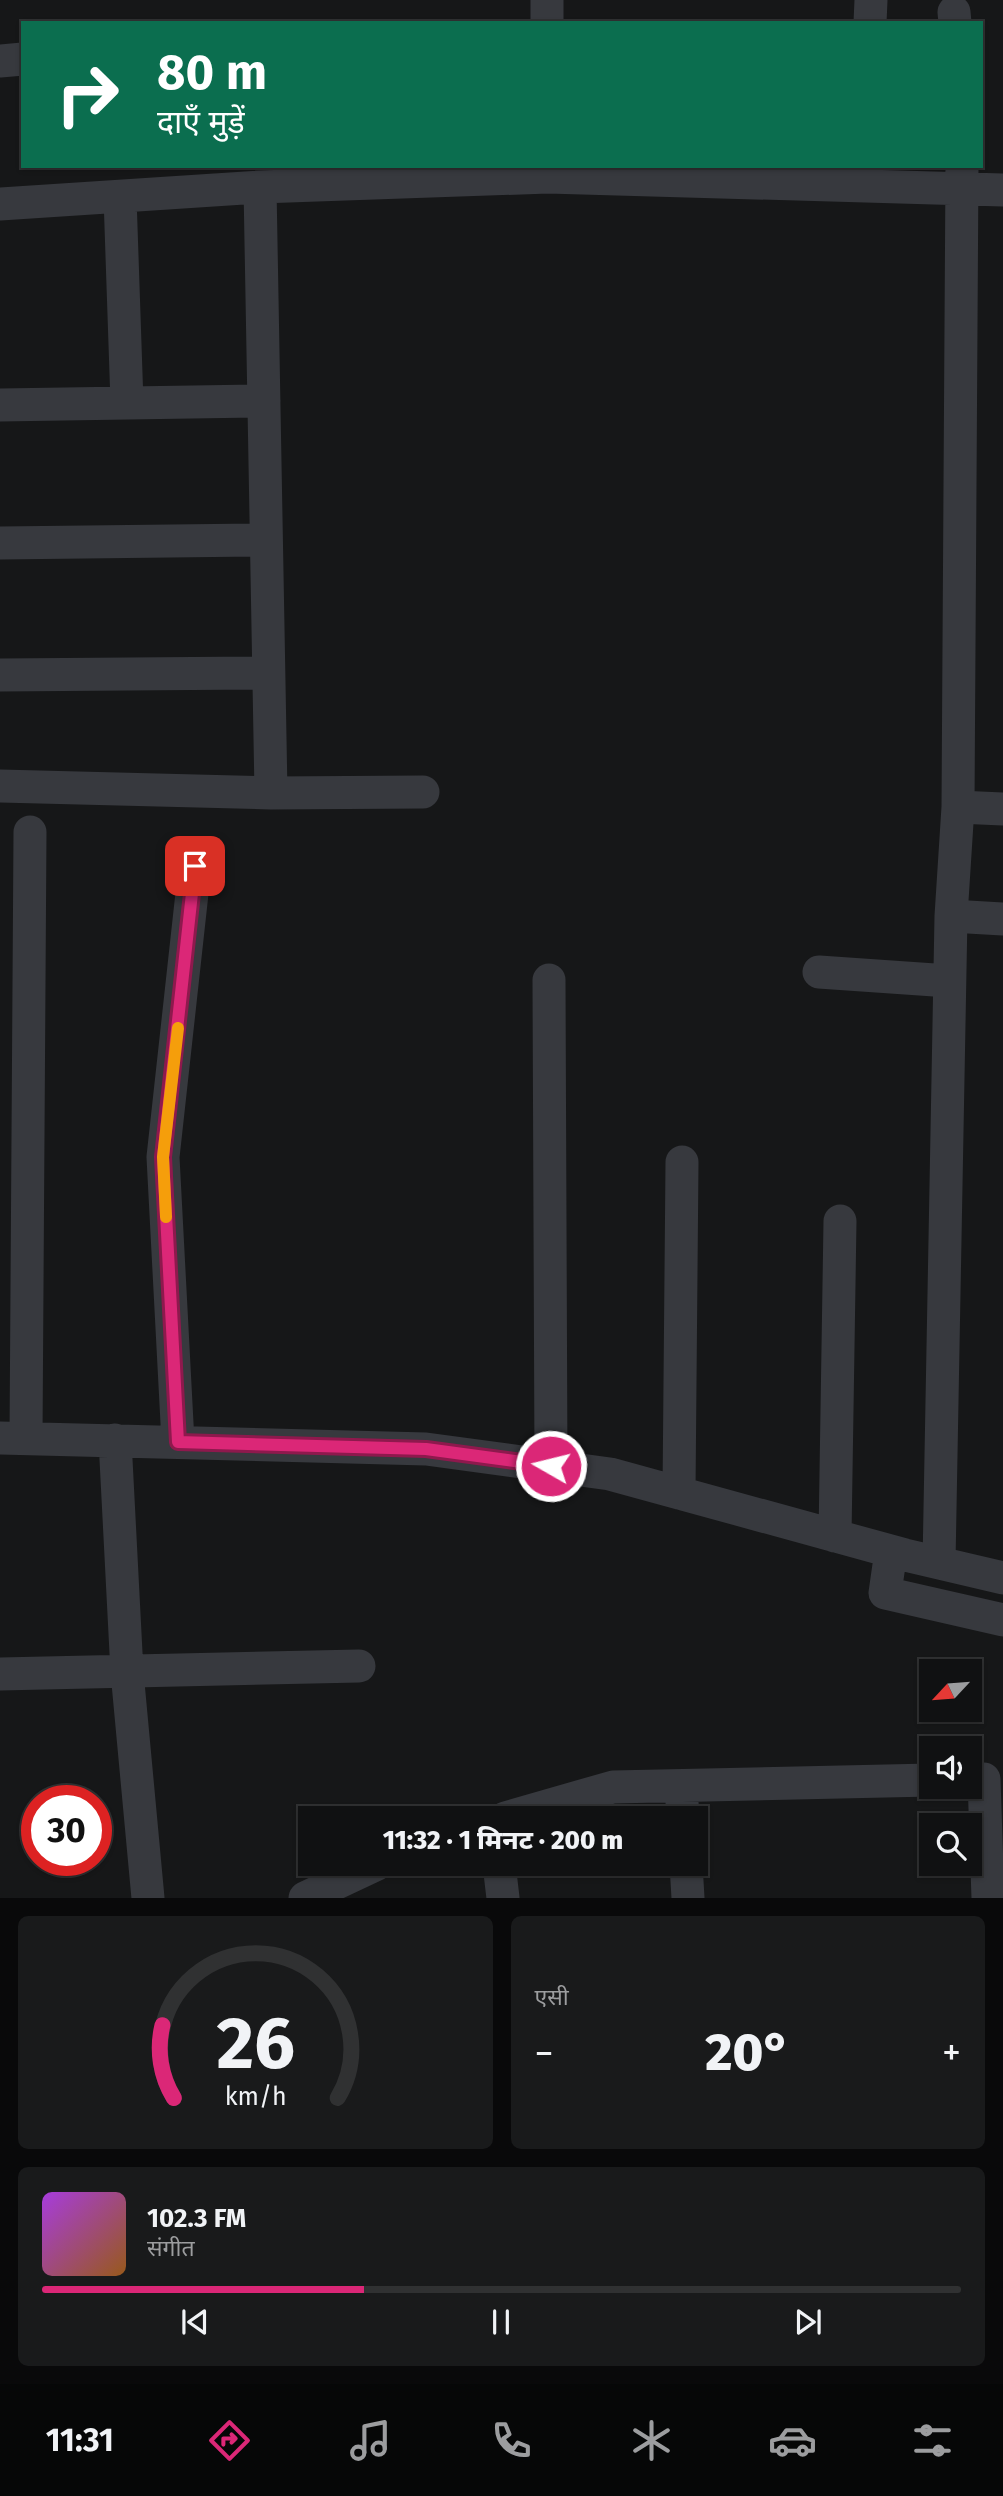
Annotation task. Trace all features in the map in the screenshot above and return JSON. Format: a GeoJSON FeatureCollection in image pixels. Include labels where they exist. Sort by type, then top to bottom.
{"type":"FeatureCollection","features":[{"type":"Feature","properties":{"kind":"street"},"geometry":{"type":"LineString","coordinates":[[547,0],[547,21]]}},
{"type":"Feature","properties":{"kind":"street"},"geometry":{"type":"LineString","coordinates":[[870,21],[871,0]]}},
{"type":"Feature","properties":{"kind":"street"},"geometry":{"type":"LineString","coordinates":[[0,61],[21,59]]}},
{"type":"Feature","properties":{"kind":"street"},"geometry":{"type":"LineString","coordinates":[[0,204],[548,171],[963,177],[1003,190]]}},
{"type":"Feature","properties":{"kind":"street"},"geometry":{"type":"LineString","coordinates":[[939,1563],[949,981],[958,807],[963,177]]}},
{"type":"Feature","properties":{"kind":"street"},"geometry":{"type":"LineString","coordinates":[[260,187],[271,793]]}},
{"type":"Feature","properties":{"kind":"street"},"geometry":{"type":"LineString","coordinates":[[120,197],[127,403]]}},
{"type":"Feature","properties":{"kind":"street"},"geometry":{"type":"LineString","coordinates":[[0,405],[264,401]]}},
{"type":"Feature","properties":{"kind":"street"},"geometry":{"type":"LineString","coordinates":[[0,543],[266,540]]}},
{"type":"Feature","properties":{"kind":"street"},"geometry":{"type":"LineString","coordinates":[[0,675],[268,673]]}},
{"type":"Feature","properties":{"kind":"street"},"geometry":{"type":"LineString","coordinates":[[0,786],[271,793],[424,792]]}},
{"type":"Feature","properties":{"kind":"street"},"geometry":{"type":"LineString","coordinates":[[958,807],[1003,809]]}},
{"type":"Feature","properties":{"kind":"street"},"geometry":{"type":"LineString","coordinates":[[30,832],[13,1438],[426,1449],[610,1474],[891,1551],[1003,1578]]}},
{"type":"Feature","properties":{"kind":"street"},"geometry":{"type":"LineString","coordinates":[[178,1442],[163,1157],[195,866]]}},
{"type":"Feature","properties":{"kind":"street"},"geometry":{"type":"LineString","coordinates":[[951,916],[1003,919]]}},
{"type":"Feature","properties":{"kind":"street"},"geometry":{"type":"LineString","coordinates":[[819,972],[949,981]]}},
{"type":"Feature","properties":{"kind":"street"},"geometry":{"type":"LineString","coordinates":[[548,980],[551,1466]]}},
{"type":"Feature","properties":{"kind":"street"},"geometry":{"type":"LineString","coordinates":[[679,1493],[681,1162]]}},
{"type":"Feature","properties":{"kind":"street"},"geometry":{"type":"LineString","coordinates":[[835,1536],[840,1221]]}},
{"type":"Feature","properties":{"kind":"street"},"geometry":{"type":"LineString","coordinates":[[115,1440],[127,1672],[148,1898]]}},
{"type":"Feature","properties":{"kind":"street"},"geometry":{"type":"LineString","coordinates":[[891,1551],[885,1593],[1003,1620]]}},
{"type":"Feature","properties":{"kind":"street"},"geometry":{"type":"LineString","coordinates":[[0,1674],[359,1667]]}},
{"type":"Feature","properties":{"kind":"street"},"geometry":{"type":"LineString","coordinates":[[985,1779],[988,1898]]}},
{"type":"Feature","properties":{"kind":"street"},"geometry":{"type":"LineString","coordinates":[[547,1806],[613,1787],[919,1780]]}},
{"type":"Feature","properties":{"kind":"street"},"geometry":{"type":"LineString","coordinates":[[681,1786],[682,1806]]}},
{"type":"Feature","properties":{"kind":"street"},"geometry":{"type":"LineString","coordinates":[[305,1898],[352,1876]]}},
{"type":"Feature","properties":{"kind":"street"},"geometry":{"type":"LineString","coordinates":[[500,1876],[503,1898]]}},
{"type":"Feature","properties":{"kind":"street"},"geometry":{"type":"LineString","coordinates":[[687,1876],[688,1898]]}},
{"type":"Feature","properties":{"kind":"slow traffic"},"geometry":{"type":"LineString","coordinates":[[166,1217],[163,1157],[178,1028]]}},
{"type":"Feature","properties":{"kind":"route"},"geometry":{"type":"LineString","coordinates":[[195,866],[163,1157],[178,1442],[426,1449],[551,1466]]}}]}
